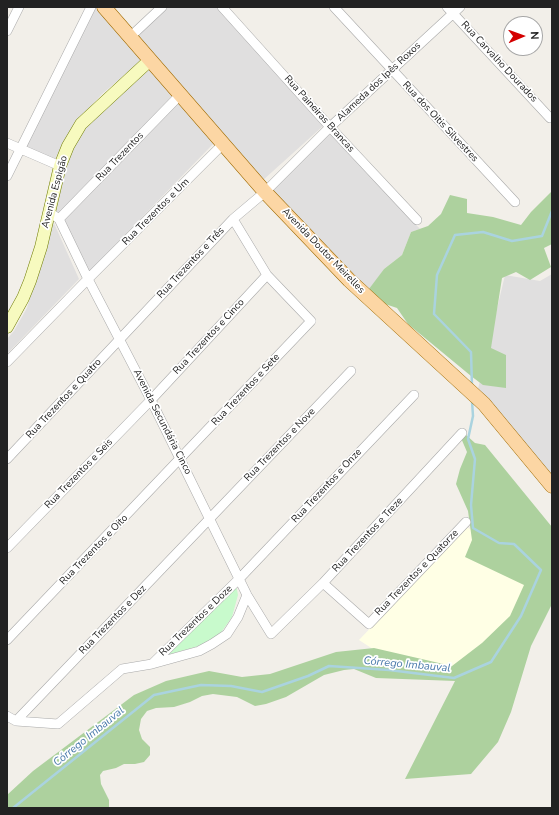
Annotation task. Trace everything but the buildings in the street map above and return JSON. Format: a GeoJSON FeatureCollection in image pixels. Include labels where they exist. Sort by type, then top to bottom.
{"type":"FeatureCollection","features":[{"type":"Feature","properties":{"kind":"main road","name":"Avenida Doutor Meirelles"},"geometry":{"type":"LineString","coordinates":[[104,7],[265,192],[349,280],[463,383],[484,404],[552,486]]}},
{"type":"Feature","properties":{"kind":"street"},"geometry":{"type":"LineString","coordinates":[[7,31],[19,7]]}},
{"type":"Feature","properties":{"kind":"street"},"geometry":{"type":"LineString","coordinates":[[7,176],[91,7]]}},
{"type":"Feature","properties":{"kind":"street"},"geometry":{"type":"LineString","coordinates":[[130,37],[162,7]]}},
{"type":"Feature","properties":{"kind":"street","name":"Rua Paineiras Brancas"},"geometry":{"type":"LineString","coordinates":[[222,7],[330,127],[417,220]]}},
{"type":"Feature","properties":{"kind":"street","name":"Rua dos Oitis Silvestres"},"geometry":{"type":"LineString","coordinates":[[334,7],[515,202]]}},
{"type":"Feature","properties":{"kind":"street","name":"Alameda dos Ipês Roxos"},"geometry":{"type":"LineString","coordinates":[[265,192],[330,127],[454,9]]}},
{"type":"Feature","properties":{"kind":"street","name":"Rua Carvalho Dourados"},"geometry":{"type":"LineString","coordinates":[[454,9],[550,118]]}},
{"type":"Feature","properties":{"kind":"street","name":"Avenida Espigão"},"geometry":{"type":"LineString","coordinates":[[7,327],[23,298],[54,216],[60,166],[68,146],[81,124],[150,60]]}},
{"type":"Feature","properties":{"kind":"street","name":"Rua Trezentos"},"geometry":{"type":"LineString","coordinates":[[54,216],[180,95]]}},
{"type":"Feature","properties":{"kind":"street"},"geometry":{"type":"LineString","coordinates":[[7,143],[20,150],[60,166]]}},
{"type":"Feature","properties":{"kind":"street","name":"Rua Trezentos e Um"},"geometry":{"type":"LineString","coordinates":[[7,362],[223,144]]}},
{"type":"Feature","properties":{"kind":"street","name":"Rua Trezentos e Três"},"geometry":{"type":"LineString","coordinates":[[120,339],[233,219],[265,192]]}},
{"type":"Feature","properties":{"kind":"street","name":"Avenida Secundária Cinco"},"geometry":{"type":"LineString","coordinates":[[54,216],[120,339],[240,578],[247,595],[271,634]]}},
{"type":"Feature","properties":{"kind":"street"},"geometry":{"type":"LineString","coordinates":[[233,219],[267,275]]}},
{"type":"Feature","properties":{"kind":"street","name":"Rua Trezentos e Sete"},"geometry":{"type":"LineString","coordinates":[[180,459],[311,321],[267,275]]}},
{"type":"Feature","properties":{"kind":"street","name":"Rua Trezentos e Cinco"},"geometry":{"type":"LineString","coordinates":[[151,400],[267,275]]}},
{"type":"Feature","properties":{"kind":"street","name":"Rua Trezentos e Quatro"},"geometry":{"type":"LineString","coordinates":[[7,459],[120,339]]}},
{"type":"Feature","properties":{"kind":"street","name":"Rua Trezentos e Nove"},"geometry":{"type":"LineString","coordinates":[[210,519],[351,371]]}},
{"type":"Feature","properties":{"kind":"street","name":"Rua Trezentos e Onze"},"geometry":{"type":"LineString","coordinates":[[240,578],[414,394]]}},
{"type":"Feature","properties":{"kind":"street","name":"Rua Trezentos e Seis"},"geometry":{"type":"LineString","coordinates":[[7,548],[151,400]]}},
{"type":"Feature","properties":{"kind":"street","name":"Rua Trezentos e Treze"},"geometry":{"type":"LineString","coordinates":[[271,634],[323,583],[462,433]]}},
{"type":"Feature","properties":{"kind":"street","name":"Rua Trezentos e Oito"},"geometry":{"type":"LineString","coordinates":[[7,640],[180,459]]}},
{"type":"Feature","properties":{"kind":"street","name":"Rua Trezentos e Dez"},"geometry":{"type":"LineString","coordinates":[[16,721],[210,519]]}},
{"type":"Feature","properties":{"kind":"street","name":"Rua Trezentos e Quatorze"},"geometry":{"type":"LineString","coordinates":[[323,583],[369,624],[466,522]]}},
{"type":"Feature","properties":{"kind":"street","name":"Rua Trezentos e Doze"},"geometry":{"type":"LineString","coordinates":[[152,664],[240,578]]}},
{"type":"Feature","properties":{"kind":"street"},"geometry":{"type":"LineString","coordinates":[[7,716],[16,721],[58,724],[122,669],[152,664],[199,651],[227,634],[238,617],[247,595]]}},
{"type":"Feature","properties":{"kind":"shaded area"},"geometry":{"type":"Polygon","coordinates":[[[94,7],[97,7],[143,59],[102,94],[75,123],[54,161],[23,148],[94,7]]]}},
{"type":"Feature","properties":{"kind":"shaded area"},"geometry":{"type":"Polygon","coordinates":[[[165,7],[217,7],[323,126],[262,181],[133,36],[165,7]]]}},
{"type":"Feature","properties":{"kind":"shaded area"},"geometry":{"type":"Polygon","coordinates":[[[149,67],[174,94],[59,215],[52,209],[62,167],[86,123],[149,67]]]}},
{"type":"Feature","properties":{"kind":"shaded area"},"geometry":{"type":"Polygon","coordinates":[[[178,101],[215,142],[89,272],[61,220],[178,101]]]}},
{"type":"Feature","properties":{"kind":"shaded area"},"geometry":{"type":"Polygon","coordinates":[[[331,131],[420,229],[411,232],[402,255],[384,269],[368,293],[270,190],[331,131]]]}},
{"type":"Feature","properties":{"kind":"shaded area"},"geometry":{"type":"Polygon","coordinates":[[[53,221],[79,279],[7,354],[7,339],[14,331],[27,308],[53,221]]]}},
{"type":"Feature","properties":{"kind":"shaded area"},"geometry":{"type":"Polygon","coordinates":[[[552,274],[552,479],[478,389],[505,275],[540,281],[552,274]]]}},
{"type":"Feature","properties":{"kind":"shaded area"},"geometry":{"type":"Polygon","coordinates":[[[467,527],[534,575],[515,618],[450,670],[379,653],[359,640],[467,527]]]}},
{"type":"Feature","properties":{"kind":"green space"},"geometry":{"type":"Polygon","coordinates":[[[552,191],[552,244],[544,248],[551,267],[530,280],[516,272],[502,278],[491,348],[506,355],[506,388],[483,385],[408,324],[397,308],[382,303],[369,289],[384,269],[402,255],[411,232],[428,226],[441,214],[450,195],[467,199],[467,213],[493,217],[521,225],[531,212],[552,191]]]}},
{"type":"Feature","properties":{"kind":"green space"},"geometry":{"type":"Polygon","coordinates":[[[465,434],[475,443],[485,445],[552,527],[552,604],[531,646],[511,712],[498,742],[471,774],[405,779],[455,681],[376,678],[354,669],[324,675],[286,697],[266,704],[255,706],[237,697],[213,694],[202,696],[174,707],[156,708],[147,711],[141,719],[139,730],[142,739],[150,747],[150,755],[144,762],[124,764],[116,768],[103,771],[100,775],[101,784],[109,800],[109,808],[7,808],[7,795],[33,771],[134,695],[166,681],[209,671],[242,677],[270,674],[336,652],[374,648],[452,666],[482,643],[510,616],[524,585],[465,557],[472,540],[468,511],[456,484],[467,452],[461,438],[465,434]]]}},
{"type":"Feature","properties":{"kind":"green space"},"geometry":{"type":"Polygon","coordinates":[[[236,585],[238,595],[232,617],[220,634],[202,645],[164,656],[236,585]]]}},
{"type":"Feature","properties":{"kind":"waterway","name":"Córrego Imbauval"},"geometry":{"type":"LineString","coordinates":[[472,386],[471,352],[434,314],[437,275],[455,235],[483,232],[512,241],[542,236],[552,211]]}},
{"type":"Feature","properties":{"kind":"waterway","name":"Córrego Imbauval"},"geometry":{"type":"LineString","coordinates":[[13,808],[154,695],[201,685],[231,686],[262,692],[308,676],[329,666],[389,670],[454,678],[491,662],[521,616],[541,570],[514,544],[499,543],[473,528],[471,505],[475,459],[468,439],[473,416],[472,401]]}}]}
